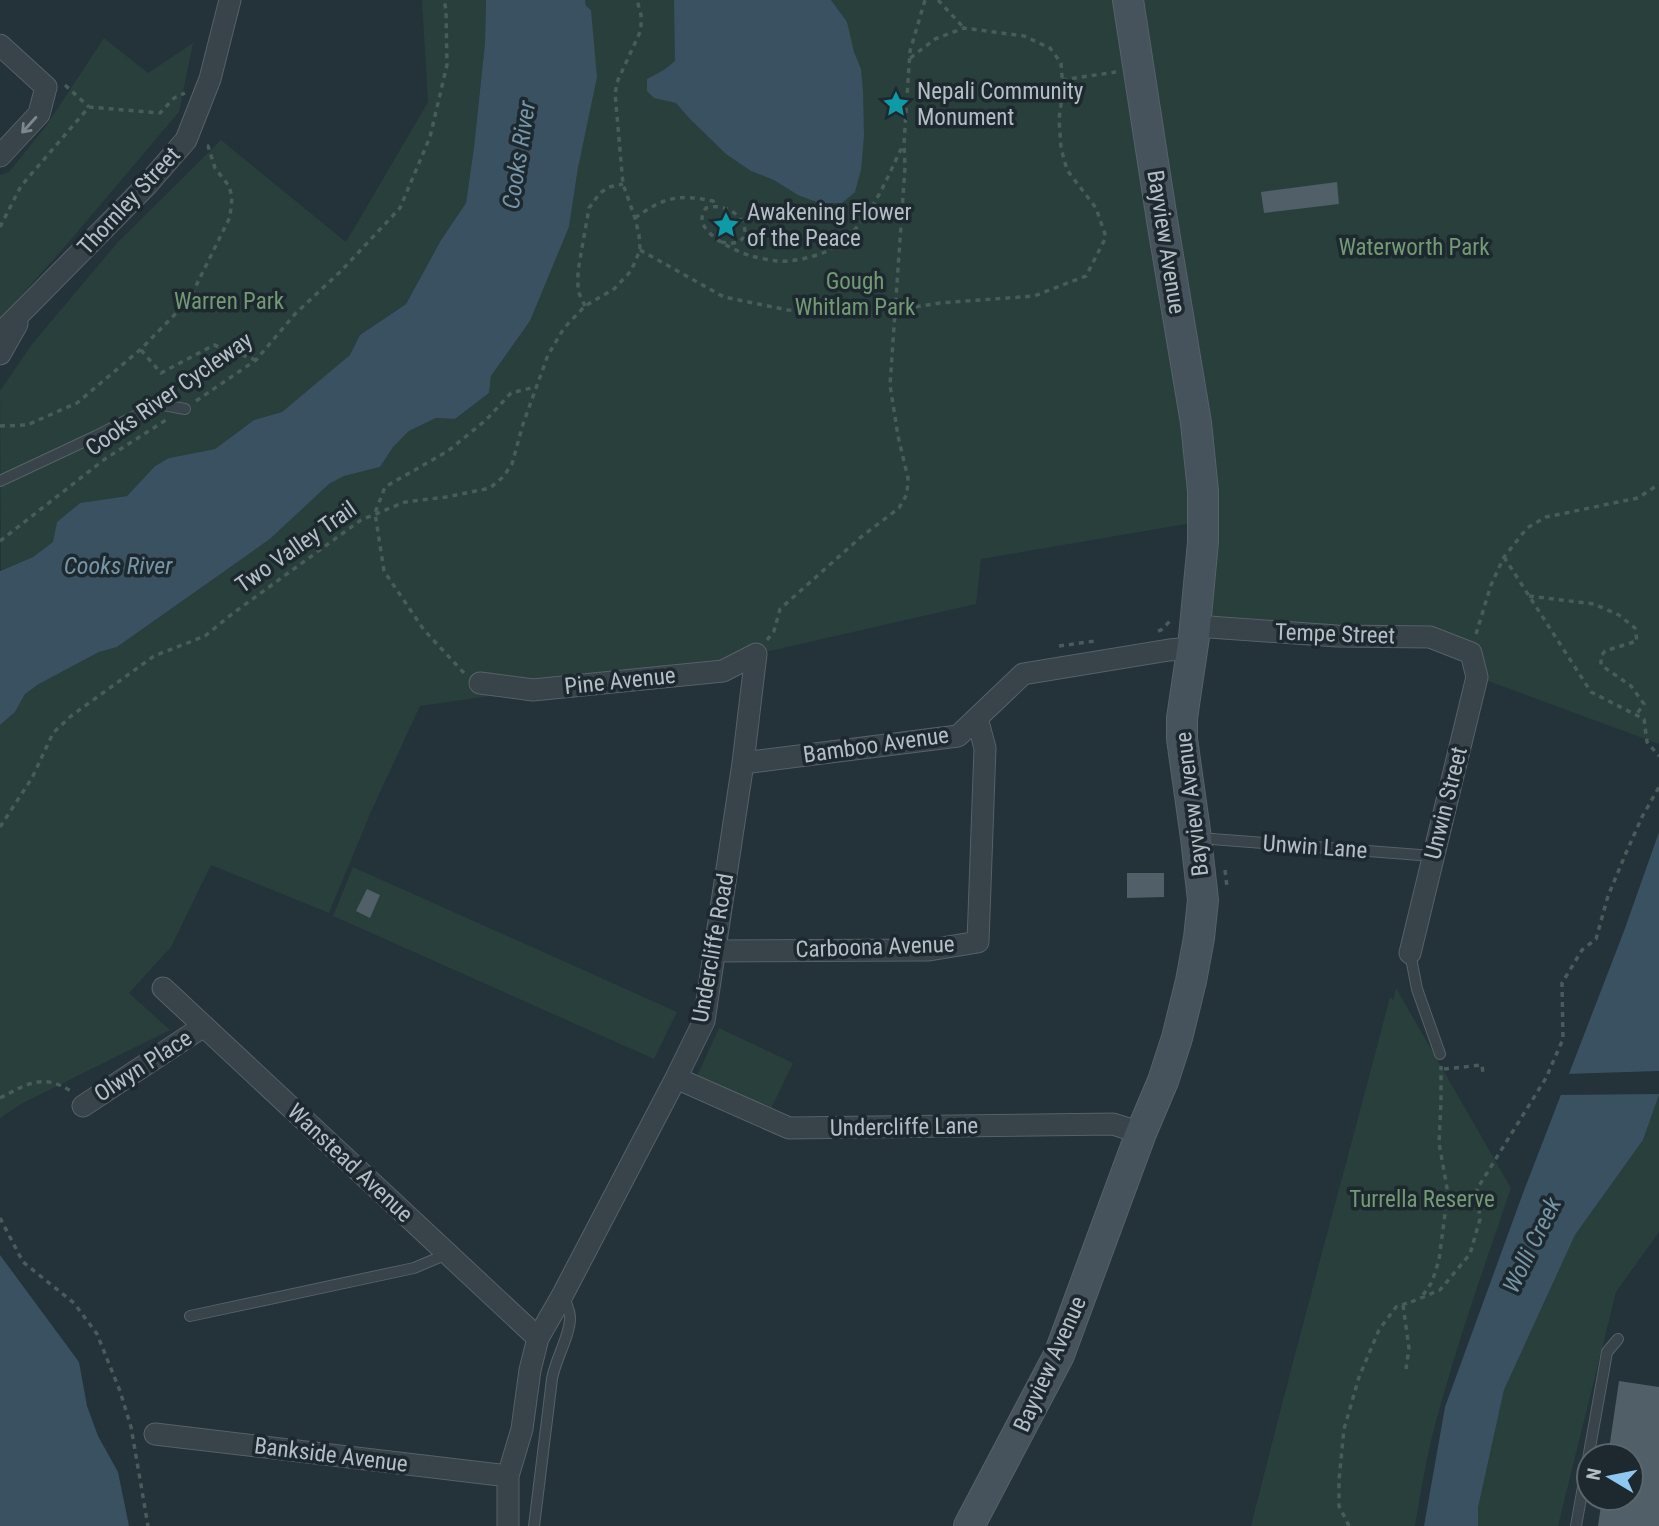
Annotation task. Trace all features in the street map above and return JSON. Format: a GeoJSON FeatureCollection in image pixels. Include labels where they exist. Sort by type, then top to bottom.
{"type":"FeatureCollection","features":[{"type":"Feature","properties":{"kind":"main road","name":"Bayview Avenue"},"geometry":{"type":"LineString","coordinates":[[969,1526],[1059,1355],[1141,1133],[1163,1081],[1191,981],[1203,900],[1181,739],[1186,632],[1203,542],[1203,491],[1196,423],[1128,0]]}},
{"type":"Feature","properties":{"kind":"street","name":"Thornley Street"},"geometry":{"type":"LineString","coordinates":[[0,334],[146,186],[186,140],[210,79],[230,0]]}},
{"type":"Feature","properties":{"kind":"street"},"geometry":{"type":"LineString","coordinates":[[0,44],[56,86],[39,114],[0,156]]}},
{"type":"Feature","properties":{"kind":"street","name":"Thornley Street"},"geometry":{"type":"LineString","coordinates":[[0,354],[27,307]]}},
{"type":"Feature","properties":{"kind":"street","name":"Tempe Street"},"geometry":{"type":"LineString","coordinates":[[1186,632],[1430,637],[1471,653]]}},
{"type":"Feature","properties":{"kind":"street","name":"Bamboo Avenue"},"geometry":{"type":"LineString","coordinates":[[743,763],[958,736],[1023,674],[1169,650],[1186,632]]}},
{"type":"Feature","properties":{"kind":"street","name":"Unwin Street"},"geometry":{"type":"LineString","coordinates":[[1410,953],[1477,677],[1471,653]]}},
{"type":"Feature","properties":{"kind":"street","name":"Pine Avenue"},"geometry":{"type":"LineString","coordinates":[[480,683],[533,690],[723,671],[756,654]]}},
{"type":"Feature","properties":{"kind":"street","name":"Undercliffe Road"},"geometry":{"type":"LineString","coordinates":[[508,1526],[508,1476],[522,1429],[532,1355],[538,1338],[704,1021],[743,763],[756,654]]}},
{"type":"Feature","properties":{"kind":"street","name":"Carboona Avenue"},"geometry":{"type":"LineString","coordinates":[[715,951],[929,950],[978,942],[985,748],[977,718]]}},
{"type":"Feature","properties":{"kind":"street","name":"Wanstead Avenue"},"geometry":{"type":"LineString","coordinates":[[163,988],[538,1338]]}},
{"type":"Feature","properties":{"kind":"street","name":"Olwyn Place"},"geometry":{"type":"LineString","coordinates":[[83,1106],[204,1027]]}},
{"type":"Feature","properties":{"kind":"street","name":"Undercliffe Lane"},"geometry":{"type":"LineString","coordinates":[[676,1078],[789,1128],[1113,1124],[1141,1133]]}},
{"type":"Feature","properties":{"kind":"street","name":"Bankside Avenue"},"geometry":{"type":"LineString","coordinates":[[155,1434],[508,1476]]}},
{"type":"Feature","properties":{"kind":"lane"},"geometry":{"type":"LineString","coordinates":[[0,481],[158,404],[185,409]]}},
{"type":"Feature","properties":{"kind":"lane","name":"Unwin Lane"},"geometry":{"type":"LineString","coordinates":[[1196,838],[1433,856]]}},
{"type":"Feature","properties":{"kind":"lane"},"geometry":{"type":"LineString","coordinates":[[1410,953],[1418,989],[1440,1054]]}},
{"type":"Feature","properties":{"kind":"lane"},"geometry":{"type":"LineString","coordinates":[[190,1316],[414,1268],[447,1254]]}},
{"type":"Feature","properties":{"kind":"lane"},"geometry":{"type":"LineString","coordinates":[[534,1526],[552,1379],[555,1362],[570,1321],[569,1310],[562,1296]]}},
{"type":"Feature","properties":{"kind":"lane"},"geometry":{"type":"LineString","coordinates":[[1576,1526],[1605,1358],[1618,1339]]}},
{"type":"Feature","properties":{"kind":"path","name":"Cooks River Cycleway"},"geometry":{"type":"LineString","coordinates":[[0,541],[105,459],[256,360],[295,314],[341,271],[400,208],[430,137],[447,65],[444,0]]}},
{"type":"Feature","properties":{"kind":"path"},"geometry":{"type":"LineString","coordinates":[[637,0],[641,30],[618,80],[615,93],[623,184],[635,218],[640,250],[724,297],[788,310],[868,314],[940,303],[1034,296],[1086,276],[1105,237],[1096,208],[1067,170],[1061,148],[1059,119],[1063,90],[1061,63],[1050,48],[1024,36],[964,28],[935,39],[909,59]]}},
{"type":"Feature","properties":{"kind":"path"},"geometry":{"type":"LineString","coordinates":[[756,654],[774,631],[780,609],[861,537],[899,508],[907,494],[908,478],[890,385],[905,167],[909,51],[926,0]]}},
{"type":"Feature","properties":{"kind":"path"},"geometry":{"type":"LineString","coordinates":[[938,0],[964,28]]}},
{"type":"Feature","properties":{"kind":"path"},"geometry":{"type":"LineString","coordinates":[[1062,80],[1139,69]]}},
{"type":"Feature","properties":{"kind":"path"},"geometry":{"type":"LineString","coordinates":[[56,86],[89,107],[160,113],[174,98]]}},
{"type":"Feature","properties":{"kind":"path"},"geometry":{"type":"LineString","coordinates":[[0,227],[21,186],[89,107]]}},
{"type":"Feature","properties":{"kind":"path"},"geometry":{"type":"LineString","coordinates":[[721,242],[733,243],[740,240],[745,228],[739,216],[729,209],[715,206],[706,208],[702,217],[703,226],[708,233],[721,242],[749,256],[779,261],[802,259],[825,251],[846,237],[864,219],[904,143]]}},
{"type":"Feature","properties":{"kind":"path"},"geometry":{"type":"LineString","coordinates":[[0,426],[27,425],[77,403],[141,349],[189,300],[230,217],[232,197],[229,186],[215,168],[208,146]]}},
{"type":"Feature","properties":{"kind":"path"},"geometry":{"type":"LineString","coordinates":[[585,306],[578,291],[578,271],[589,208],[600,193],[609,187],[623,184]]}},
{"type":"Feature","properties":{"kind":"path"},"geometry":{"type":"LineString","coordinates":[[635,218],[651,206],[668,199],[691,197],[713,201],[715,206]]}},
{"type":"Feature","properties":{"kind":"path","name":"Two Valley Trail"},"geometry":{"type":"LineString","coordinates":[[0,827],[32,778],[53,733],[71,716],[154,656],[205,636],[361,520],[405,502],[490,488],[503,477],[512,464],[535,387],[548,355],[564,328],[585,306],[614,289],[631,271],[640,250]]}},
{"type":"Feature","properties":{"kind":"path"},"geometry":{"type":"LineString","coordinates":[[141,349],[161,373],[215,345],[256,360]]}},
{"type":"Feature","properties":{"kind":"path"},"geometry":{"type":"LineString","coordinates":[[480,683],[463,672],[424,630],[384,571],[375,513],[385,487],[447,451],[486,420],[511,393],[535,387]]}},
{"type":"Feature","properties":{"kind":"path"},"geometry":{"type":"LineString","coordinates":[[1471,653],[1490,584],[1504,557],[1527,528],[1546,517],[1638,498],[1659,484]]}},
{"type":"Feature","properties":{"kind":"path"},"geometry":{"type":"LineString","coordinates":[[1504,557],[1591,692],[1644,719],[1647,742],[1659,756]]}},
{"type":"Feature","properties":{"kind":"path"},"geometry":{"type":"LineString","coordinates":[[1529,596],[1594,604],[1619,615],[1635,628],[1637,642],[1605,651],[1601,656],[1601,665],[1631,686],[1644,704],[1636,715]]}},
{"type":"Feature","properties":{"kind":"path"},"geometry":{"type":"LineString","coordinates":[[1148,632],[1186,632]]}},
{"type":"Feature","properties":{"kind":"path"},"geometry":{"type":"LineString","coordinates":[[1059,646],[1097,640]]}},
{"type":"Feature","properties":{"kind":"path"},"geometry":{"type":"LineString","coordinates":[[1349,1526],[1339,1506],[1339,1480],[1344,1429],[1359,1377],[1379,1330],[1396,1307],[1440,1290],[1470,1254],[1479,1219],[1477,1189],[1546,1078],[1563,1039],[1562,982],[1582,950],[1596,939],[1608,896],[1642,817],[1659,787]]}},
{"type":"Feature","properties":{"kind":"path"},"geometry":{"type":"LineString","coordinates":[[1411,1302],[1423,1294],[1432,1282],[1439,1260],[1446,1206],[1447,1188],[1439,1143],[1440,1054]]}},
{"type":"Feature","properties":{"kind":"path"},"geometry":{"type":"LineString","coordinates":[[1451,1068],[1482,1065],[1483,1073]]}},
{"type":"Feature","properties":{"kind":"path"},"geometry":{"type":"LineString","coordinates":[[0,1098],[31,1083],[57,1082],[75,1093],[83,1106]]}},
{"type":"Feature","properties":{"kind":"path"},"geometry":{"type":"LineString","coordinates":[[0,1218],[23,1262],[74,1303],[97,1334],[131,1427],[148,1526]]}},
{"type":"Feature","properties":{"kind":"path"},"geometry":{"type":"LineString","coordinates":[[1403,1305],[1409,1348],[1406,1369]]}},
{"type":"Feature","properties":{"kind":"green space","name":"Warren Park"},"geometry":{"type":"Polygon","coordinates":[[[422,0],[486,0],[485,43],[466,203],[441,240],[406,304],[360,335],[351,355],[282,412],[254,420],[215,449],[169,458],[155,466],[127,496],[80,503],[57,522],[54,542],[33,557],[1,570],[0,391],[32,344],[118,242],[221,140],[346,242],[428,102],[422,0]]]}},
{"type":"Feature","properties":{"kind":"green space","name":"Gough Whitlam Park"},"geometry":{"type":"Polygon","coordinates":[[[585,0],[1659,0],[1659,744],[1477,677],[1471,653],[1430,637],[1194,637],[1204,521],[981,559],[976,604],[756,654],[723,671],[533,690],[420,706],[370,814],[329,913],[211,865],[171,947],[129,993],[170,1030],[21,1104],[0,1118],[0,725],[15,712],[25,694],[99,652],[117,647],[270,539],[329,484],[344,476],[380,467],[393,447],[409,431],[436,418],[455,419],[489,393],[491,376],[530,321],[569,227],[578,168],[585,0]]]}},
{"type":"Feature","properties":{"kind":"green space"},"geometry":{"type":"Polygon","coordinates":[[[104,38],[148,73],[193,43],[179,112],[0,319],[0,175],[9,172],[46,126],[104,38]]]}},
{"type":"Feature","properties":{"kind":"green space"},"geometry":{"type":"Polygon","coordinates":[[[353,867],[677,1012],[654,1059],[333,916],[353,867]]]}},
{"type":"Feature","properties":{"kind":"green space","name":"Turrella Reserve"},"geometry":{"type":"Polygon","coordinates":[[[1396,988],[1511,1188],[1469,1311],[1441,1405],[1427,1459],[1415,1526],[1251,1526],[1390,997],[1393,1000],[1396,988]]]}},
{"type":"Feature","properties":{"kind":"green space"},"geometry":{"type":"Polygon","coordinates":[[[719,1028],[793,1063],[770,1111],[697,1076],[719,1028]]]}},
{"type":"Feature","properties":{"kind":"green space"},"geometry":{"type":"Polygon","coordinates":[[[1659,1095],[1659,1232],[1616,1292],[1579,1442],[1575,1442],[1575,1457],[1558,1526],[1478,1526],[1478,1508],[1504,1390],[1575,1235],[1643,1140],[1659,1095]]]}},
{"type":"Feature","properties":{"kind":"water","name":"Cooks River"},"geometry":{"type":"Polygon","coordinates":[[[486,0],[585,0],[586,6],[591,10],[597,77],[569,227],[530,321],[491,376],[489,393],[455,419],[436,418],[409,431],[393,447],[380,467],[344,476],[329,484],[270,539],[117,647],[99,652],[25,694],[15,712],[0,725],[0,571],[33,557],[53,542],[57,522],[80,503],[127,496],[155,466],[169,458],[215,449],[254,420],[282,412],[350,355],[360,335],[406,304],[441,240],[466,203],[485,43],[486,0]]]}},
{"type":"Feature","properties":{"kind":"water"},"geometry":{"type":"Polygon","coordinates":[[[674,0],[831,0],[847,22],[861,69],[864,136],[861,170],[855,192],[842,203],[819,203],[798,195],[774,180],[751,171],[726,154],[676,103],[654,98],[647,91],[647,79],[675,61],[674,0]]]}},
{"type":"Feature","properties":{"kind":"water","name":"Wolli Creek"},"geometry":{"type":"Polygon","coordinates":[[[1659,832],[1659,1095],[1643,1140],[1575,1235],[1504,1390],[1478,1508],[1478,1526],[1424,1526],[1445,1407],[1659,832]]]}},
{"type":"Feature","properties":{"kind":"water"},"geometry":{"type":"Polygon","coordinates":[[[0,1255],[79,1362],[87,1406],[98,1436],[118,1472],[129,1526],[0,1526],[0,1255]]]}},
{"type":"Feature","properties":{"kind":"pier"},"geometry":{"type":"Polygon","coordinates":[[[1659,1071],[1659,1094],[1557,1095],[1565,1074],[1659,1071]]]}},
{"type":"Feature","properties":{"kind":"building"},"geometry":{"type":"Polygon","coordinates":[[[1337,182],[1339,204],[1264,213],[1261,192],[1337,182]]]}},
{"type":"Feature","properties":{"kind":"building"},"geometry":{"type":"Polygon","coordinates":[[[1127,873],[1164,873],[1164,897],[1127,898],[1127,873]]]}},
{"type":"Feature","properties":{"kind":"building"},"geometry":{"type":"Polygon","coordinates":[[[367,889],[380,895],[370,918],[356,911],[367,889]]]}},
{"type":"Feature","properties":{"kind":"building"},"geometry":{"type":"Polygon","coordinates":[[[1619,1381],[1659,1387],[1659,1526],[1598,1526],[1600,1512],[1645,1512],[1645,1442],[1610,1442],[1619,1381]]]}},
{"type":"Feature","properties":{"kind":"place","name":"Nepali Community Monument"},"geometry":{"type":"Point","coordinates":[896,104]}},
{"type":"Feature","properties":{"kind":"place","name":"Awakening Flower of the Peace"},"geometry":{"type":"Point","coordinates":[726,225]}},
{"type":"Feature","properties":{"kind":"park label","name":"Waterworth Park"},"geometry":{"type":"Point","coordinates":[1414,247]}}]}
